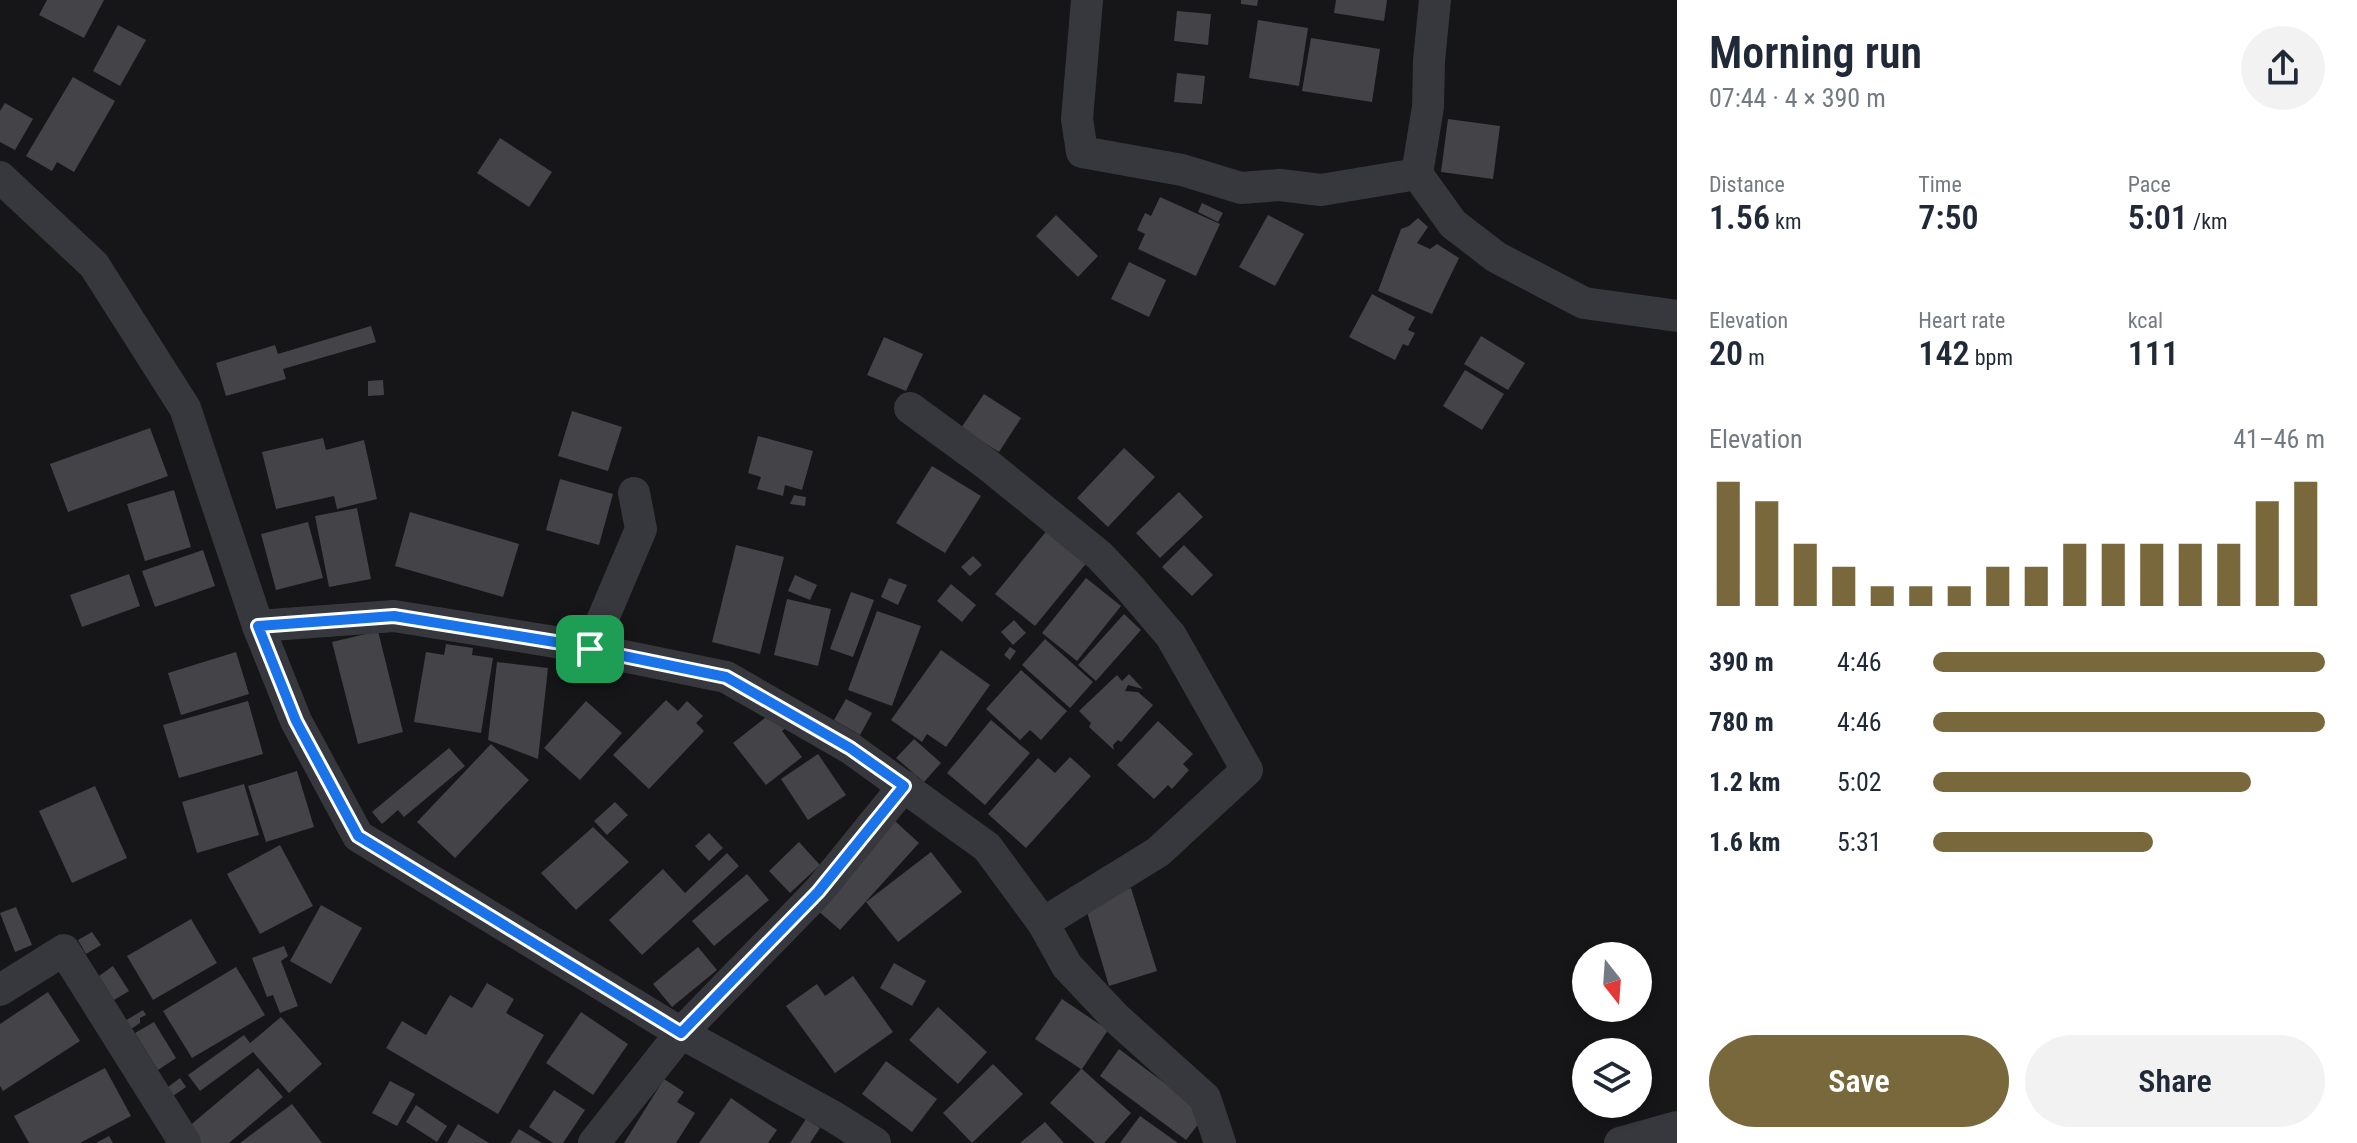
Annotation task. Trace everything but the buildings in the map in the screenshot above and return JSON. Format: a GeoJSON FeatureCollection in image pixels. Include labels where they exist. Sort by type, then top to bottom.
{"type":"FeatureCollection","features":[{"type":"Feature","properties":{"kind":"street"},"geometry":{"type":"LineString","coordinates":[[1087,0],[1077,119],[1082,152],[1182,170],[1241,188],[1280,185],[1321,190],[1417,174]]}},
{"type":"Feature","properties":{"kind":"street"},"geometry":{"type":"LineString","coordinates":[[1435,0],[1428,107],[1417,174],[1453,224],[1496,257],[1584,303],[1677,316]]}},
{"type":"Feature","properties":{"kind":"street"},"geometry":{"type":"LineString","coordinates":[[0,177],[94,265],[185,408],[258,626],[296,721],[358,836],[681,1033],[875,1143]]}},
{"type":"Feature","properties":{"kind":"street"},"geometry":{"type":"LineString","coordinates":[[910,408],[988,465],[1100,556],[1130,588],[1171,636],[1247,770],[1158,852],[1043,923]]}},
{"type":"Feature","properties":{"kind":"street"},"geometry":{"type":"LineString","coordinates":[[590,649],[641,529],[634,493]]}},
{"type":"Feature","properties":{"kind":"street"},"geometry":{"type":"LineString","coordinates":[[258,626],[394,616],[590,649],[726,677],[850,748],[987,847],[1043,923],[1067,966],[1116,1018],[1205,1098],[1220,1143]]}},
{"type":"Feature","properties":{"kind":"street"},"geometry":{"type":"LineString","coordinates":[[594,1143],[681,1033],[818,892],[904,786]]}},
{"type":"Feature","properties":{"kind":"street"},"geometry":{"type":"LineString","coordinates":[[0,990],[64,950],[168,1111],[185,1143]]}},
{"type":"Feature","properties":{"kind":"street"},"geometry":{"type":"LineString","coordinates":[[1620,1143],[1677,1127]]}},
{"type":"Feature","properties":{"kind":"route"},"geometry":{"type":"LineString","coordinates":[[394,616],[590,649],[726,677],[850,748],[904,786],[818,892],[681,1033],[358,836],[296,721],[258,626],[394,616]]}}]}
